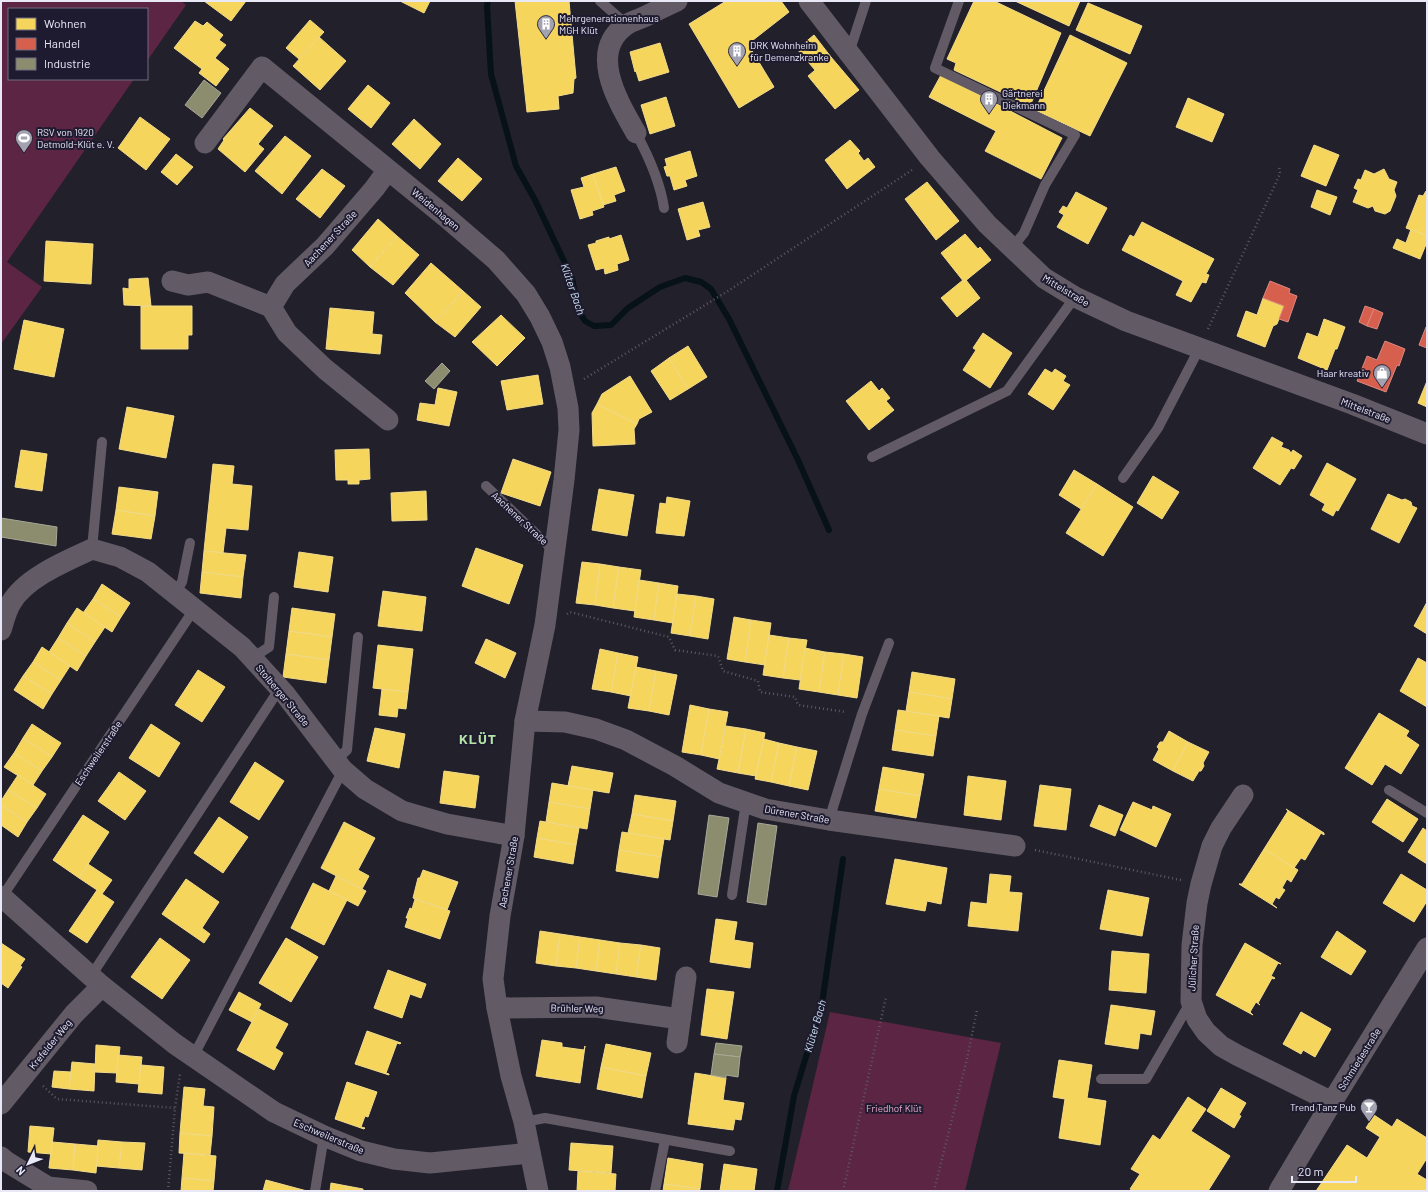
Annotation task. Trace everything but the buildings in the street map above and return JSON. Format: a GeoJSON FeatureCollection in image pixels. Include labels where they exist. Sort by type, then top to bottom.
{"type":"FeatureCollection","features":[{"type":"Feature","properties":{"kind":"street"},"geometry":{"type":"LineString","coordinates":[[636,133],[617,98],[610,81],[607,64],[610,45],[616,35],[626,24],[677,1]]}},
{"type":"Feature","properties":{"kind":"street","name":"Mittelstraße"},"geometry":{"type":"LineString","coordinates":[[809,1],[930,158],[987,224],[1044,278],[1075,297],[1126,321],[1352,404],[1427,434]]}},
{"type":"Feature","properties":{"kind":"street","name":"Weidenhagen"},"geometry":{"type":"LineString","coordinates":[[205,143],[262,67],[496,260],[526,294],[540,317],[552,342],[560,367],[568,408],[569,430],[564,480]]}},
{"type":"Feature","properties":{"kind":"street","name":"Aachener Straße"},"geometry":{"type":"LineString","coordinates":[[271,306],[285,284],[325,246],[374,189],[388,170]]}},
{"type":"Feature","properties":{"kind":"street"},"geometry":{"type":"LineString","coordinates":[[172,281],[188,285],[208,282],[271,306],[287,333],[325,369],[388,420]]}},
{"type":"Feature","properties":{"kind":"street","name":"Aachener Straße"},"geometry":{"type":"LineString","coordinates":[[538,1191],[524,1122],[511,1076],[497,1008],[493,979],[500,916],[514,836],[524,721],[545,625],[564,480]]}},
{"type":"Feature","properties":{"kind":"street"},"geometry":{"type":"LineString","coordinates":[[1,630],[11,603],[21,591],[44,572],[92,548]]}},
{"type":"Feature","properties":{"kind":"street","name":"Stolberger Straße"},"geometry":{"type":"LineString","coordinates":[[92,548],[120,557],[148,572],[195,608],[242,648],[280,688],[340,765],[365,789],[402,811],[446,824],[514,836]]}},
{"type":"Feature","properties":{"kind":"street","name":"Dürener Straße"},"geometry":{"type":"LineString","coordinates":[[524,721],[565,722],[596,729],[626,740],[675,766],[719,793],[765,809],[829,820],[1015,846]]}},
{"type":"Feature","properties":{"kind":"street","name":"Jülicher Straße"},"geometry":{"type":"LineString","coordinates":[[1242,795],[1221,828],[1212,846],[1201,884],[1192,945],[1191,1001],[1197,1020],[1206,1032],[1222,1046],[1237,1056],[1332,1102]]}},
{"type":"Feature","properties":{"kind":"street","name":"Eschweilerstraße"},"geometry":{"type":"LineString","coordinates":[[1,896],[97,981],[175,1044],[274,1112],[324,1136],[360,1151],[394,1159],[430,1163],[530,1153]]}},
{"type":"Feature","properties":{"kind":"street","name":"Schmiedestraße"},"geometry":{"type":"LineString","coordinates":[[1279,1191],[1427,948]]}},
{"type":"Feature","properties":{"kind":"street"},"geometry":{"type":"LineString","coordinates":[[677,1044],[686,977]]}},
{"type":"Feature","properties":{"kind":"street","name":"Krefelder Weg"},"geometry":{"type":"LineString","coordinates":[[1,1104],[74,1014],[97,981]]}},
{"type":"Feature","properties":{"kind":"street","name":"Brühler Weg"},"geometry":{"type":"LineString","coordinates":[[497,1008],[596,1007],[680,1019]]}},
{"type":"Feature","properties":{"kind":"street"},"geometry":{"type":"LineString","coordinates":[[1,1157],[48,1187],[87,1191]]}},
{"type":"Feature","properties":{"kind":"lane"},"geometry":{"type":"LineString","coordinates":[[600,1],[626,24]]}},
{"type":"Feature","properties":{"kind":"lane"},"geometry":{"type":"LineString","coordinates":[[849,53],[866,1]]}},
{"type":"Feature","properties":{"kind":"lane"},"geometry":{"type":"LineString","coordinates":[[959,1],[935,68],[1075,135],[1045,185],[1024,233],[1012,248]]}},
{"type":"Feature","properties":{"kind":"lane"},"geometry":{"type":"LineString","coordinates":[[636,133],[650,160],[662,193],[664,208]]}},
{"type":"Feature","properties":{"kind":"lane"},"geometry":{"type":"LineString","coordinates":[[872,457],[1007,391],[1075,297]]}},
{"type":"Feature","properties":{"kind":"lane"},"geometry":{"type":"LineString","coordinates":[[1123,478],[1158,428],[1200,347]]}},
{"type":"Feature","properties":{"kind":"lane"},"geometry":{"type":"LineString","coordinates":[[92,548],[102,442]]}},
{"type":"Feature","properties":{"kind":"lane","name":"Aachener Straße"},"geometry":{"type":"LineString","coordinates":[[486,486],[554,551]]}},
{"type":"Feature","properties":{"kind":"lane"},"geometry":{"type":"LineString","coordinates":[[175,593],[182,582],[190,543]]}},
{"type":"Feature","properties":{"kind":"lane"},"geometry":{"type":"LineString","coordinates":[[252,658],[269,647],[274,597]]}},
{"type":"Feature","properties":{"kind":"lane","name":"Eschweilerstraße"},"geometry":{"type":"LineString","coordinates":[[1,896],[195,608]]}},
{"type":"Feature","properties":{"kind":"lane"},"geometry":{"type":"LineString","coordinates":[[193,1057],[347,750],[358,637]]}},
{"type":"Feature","properties":{"kind":"lane"},"geometry":{"type":"LineString","coordinates":[[829,820],[862,714],[889,643]]}},
{"type":"Feature","properties":{"kind":"lane"},"geometry":{"type":"LineString","coordinates":[[97,981],[280,688]]}},
{"type":"Feature","properties":{"kind":"lane"},"geometry":{"type":"LineString","coordinates":[[1389,790],[1427,813]]}},
{"type":"Feature","properties":{"kind":"lane"},"geometry":{"type":"LineString","coordinates":[[732,895],[746,802]]}},
{"type":"Feature","properties":{"kind":"lane"},"geometry":{"type":"LineString","coordinates":[[1101,1079],[1146,1078],[1191,1001]]}},
{"type":"Feature","properties":{"kind":"lane"},"geometry":{"type":"LineString","coordinates":[[524,1122],[545,1118],[730,1151]]}},
{"type":"Feature","properties":{"kind":"lane"},"geometry":{"type":"LineString","coordinates":[[315,1191],[324,1136]]}},
{"type":"Feature","properties":{"kind":"lane"},"geometry":{"type":"LineString","coordinates":[[655,1191],[664,1140]]}},
{"type":"Feature","properties":{"kind":"path"},"geometry":{"type":"LineString","coordinates":[[565,391],[728,291],[930,158]]}},
{"type":"Feature","properties":{"kind":"path"},"geometry":{"type":"LineString","coordinates":[[1200,347],[1280,174],[1279,165]]}},
{"type":"Feature","properties":{"kind":"path"},"geometry":{"type":"LineString","coordinates":[[545,625],[570,612],[669,637],[675,650],[718,656],[723,671],[758,681],[760,692],[795,697],[798,705],[862,714]]}},
{"type":"Feature","properties":{"kind":"path"},"geometry":{"type":"LineString","coordinates":[[1015,846],[1201,884]]}},
{"type":"Feature","properties":{"kind":"path"},"geometry":{"type":"LineString","coordinates":[[843,1191],[886,997]]}},
{"type":"Feature","properties":{"kind":"path"},"geometry":{"type":"LineString","coordinates":[[934,1191],[967,1059],[977,1010]]}},
{"type":"Feature","properties":{"kind":"path"},"geometry":{"type":"LineString","coordinates":[[26,1072],[57,1099],[175,1108]]}},
{"type":"Feature","properties":{"kind":"path"},"geometry":{"type":"LineString","coordinates":[[168,1191],[178,1088]]}},
{"type":"Feature","properties":{"kind":"green space"},"geometry":{"type":"Polygon","coordinates":[[[1,1],[181,1],[186,5],[148,60],[148,8],[8,8],[8,80],[133,80],[7,262],[42,287],[1,344],[1,1]]]}},
{"type":"Feature","properties":{"kind":"green space","name":"Friedhof Klüt"},"geometry":{"type":"Polygon","coordinates":[[[830,1012],[1001,1043],[965,1191],[788,1191],[830,1012]]]}},
{"type":"Feature","properties":{"kind":"waterway","name":"Klüter Bach"},"geometry":{"type":"LineString","coordinates":[[488,1],[487,6],[491,74],[516,166],[535,200],[572,278],[578,310],[585,321],[594,326],[611,325],[628,308],[660,287],[685,278],[701,282],[711,289],[729,319],[798,460],[829,530]]}},
{"type":"Feature","properties":{"kind":"waterway","name":"Klüter Bach"},"geometry":{"type":"LineString","coordinates":[[777,1191],[794,1096],[822,1004],[843,859]]}},
{"type":"Feature","properties":{"kind":"place","name":"Mehrgenerationenhaus MGH Klüt"},"geometry":{"type":"Point","coordinates":[546,39]}},
{"type":"Feature","properties":{"kind":"place","name":"DRK Wohnheim für Demenzkranke"},"geometry":{"type":"Point","coordinates":[737,66]}},
{"type":"Feature","properties":{"kind":"place","name":"Gärtnerei Diekmann"},"geometry":{"type":"Point","coordinates":[989,114]}},
{"type":"Feature","properties":{"kind":"place","name":"RSV von 1920 Detmold-Klüt e. V."},"geometry":{"type":"Point","coordinates":[24,153]}},
{"type":"Feature","properties":{"kind":"place","name":"Haar kreativ"},"geometry":{"type":"Point","coordinates":[1382,388]}},
{"type":"Feature","properties":{"kind":"place","name":"Trend Tanz Pub"},"geometry":{"type":"Point","coordinates":[1369,1122]}},
{"type":"Feature","properties":{"kind":"district","name":"KLÜT"},"geometry":{"type":"Point","coordinates":[478,739]}}]}
